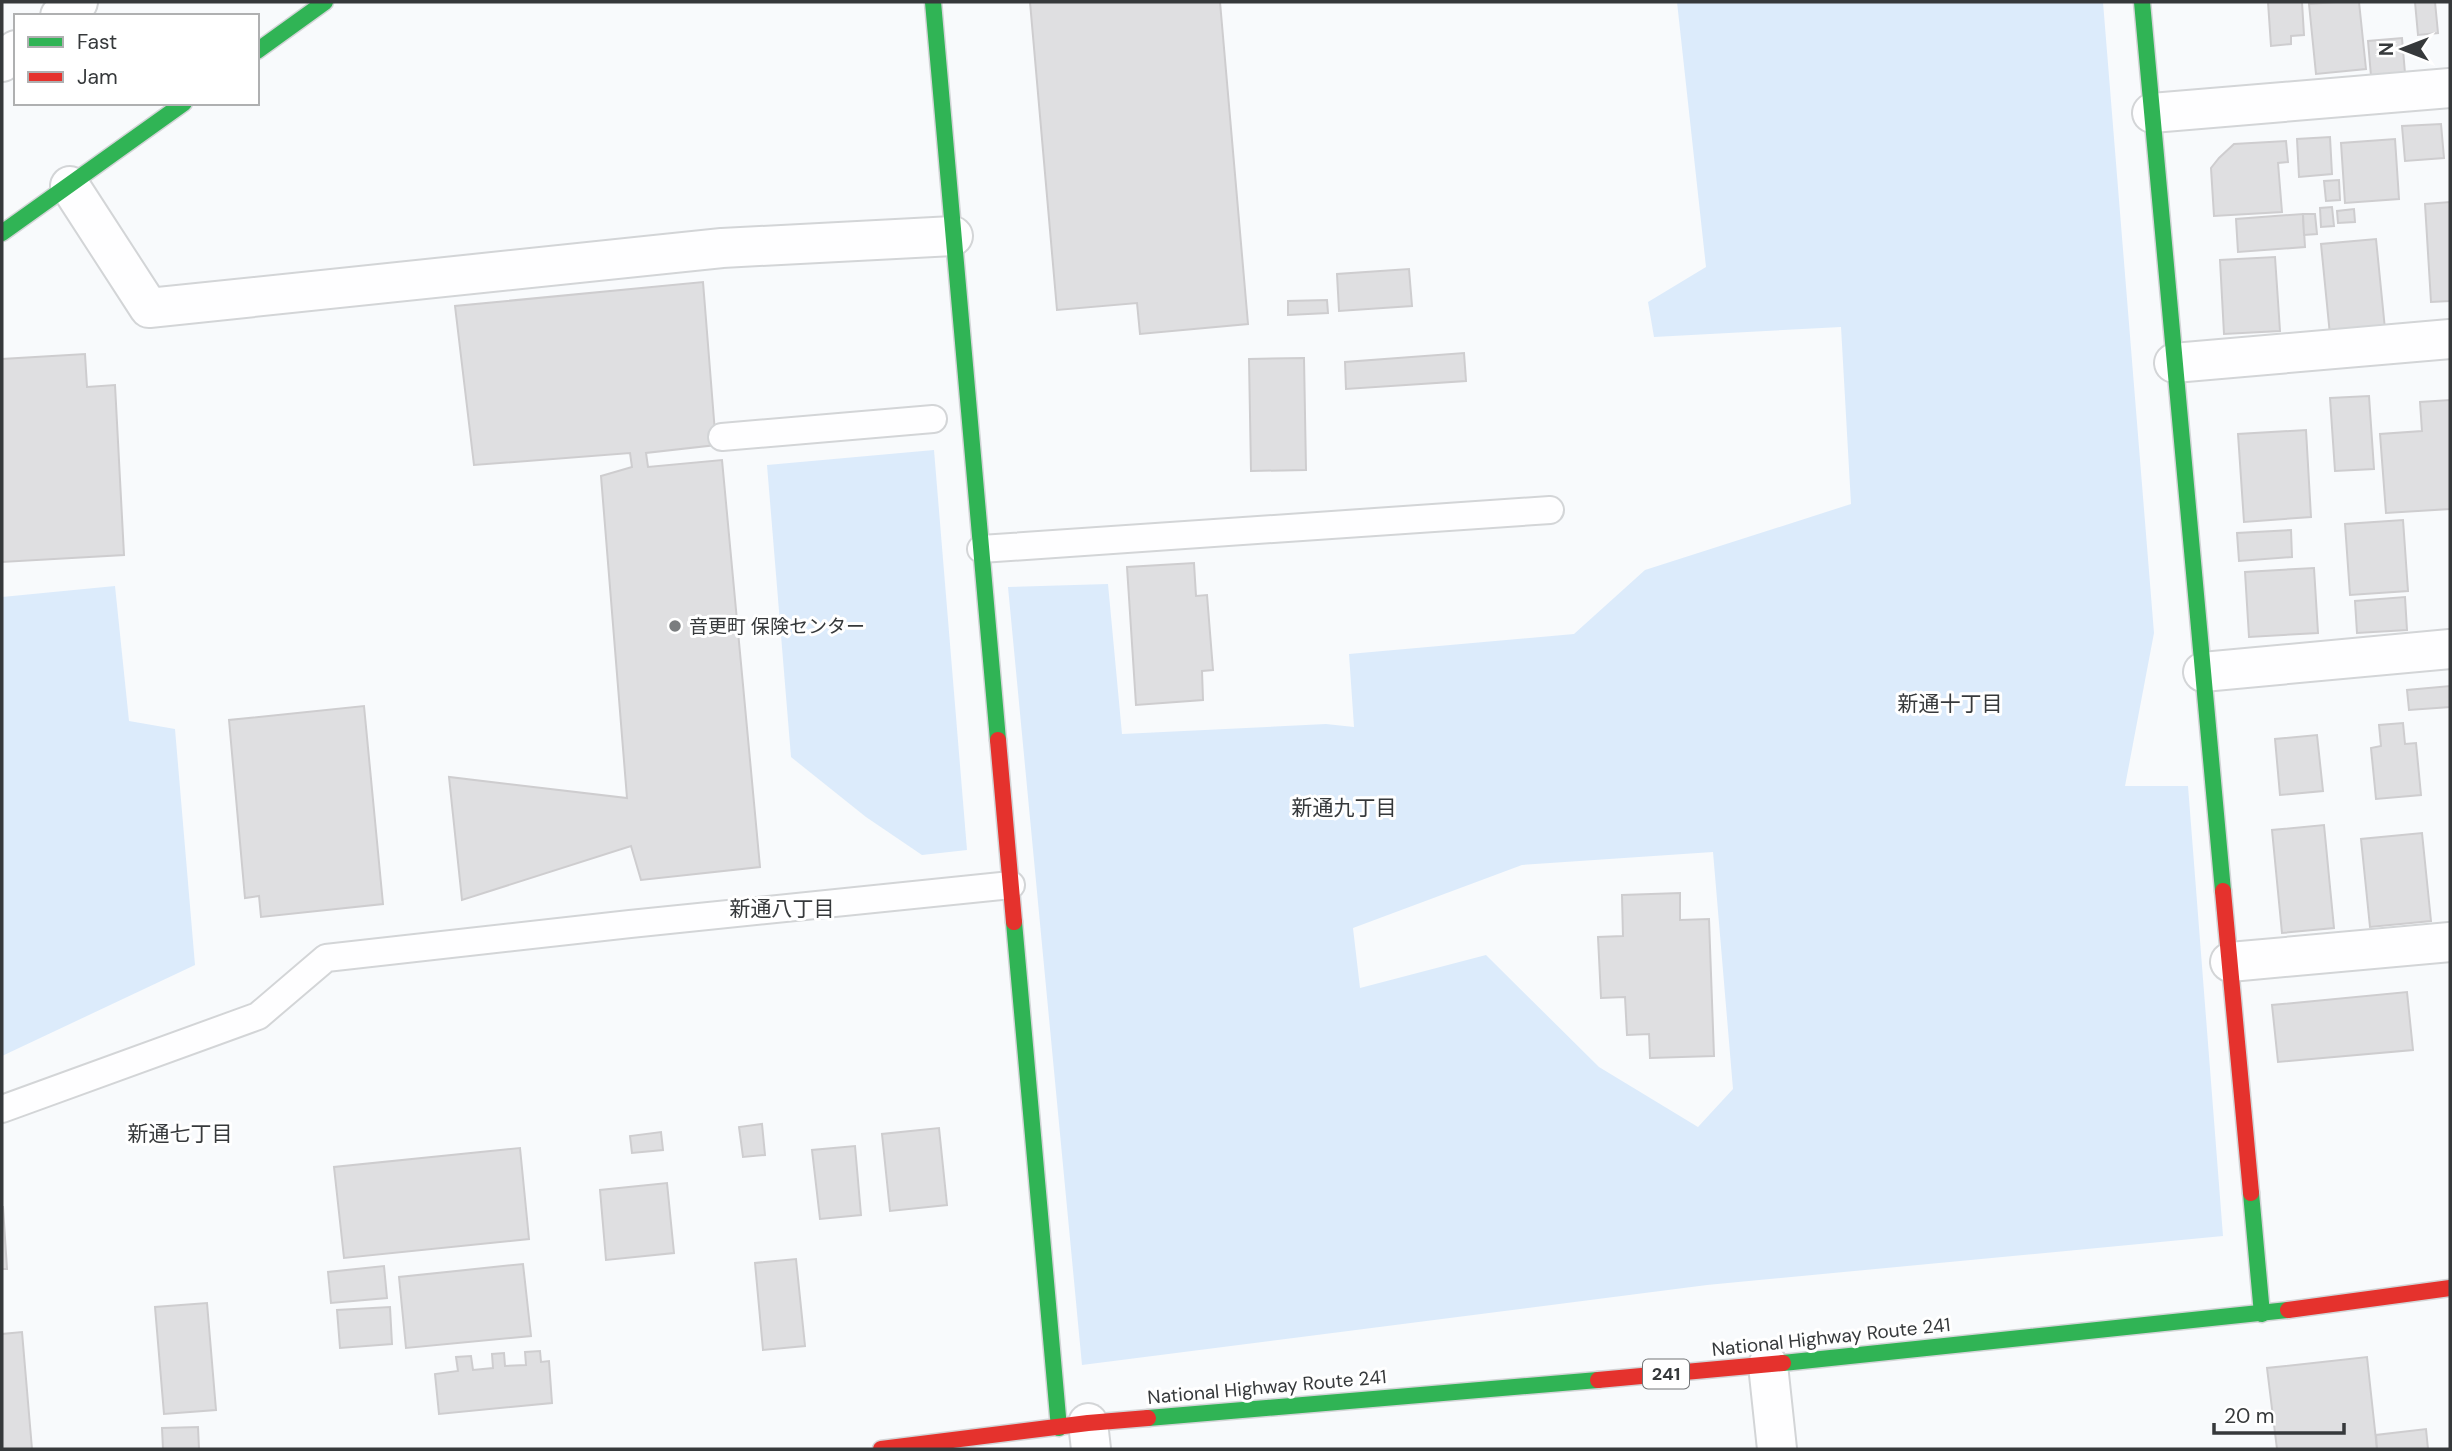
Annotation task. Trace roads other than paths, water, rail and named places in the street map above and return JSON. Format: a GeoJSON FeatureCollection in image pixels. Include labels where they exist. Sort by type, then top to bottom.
{"type":"FeatureCollection","features":[{"type":"Feature","properties":{"kind":"main road"},"geometry":{"type":"LineString","coordinates":[[259,50],[325,2]]}},
{"type":"Feature","properties":{"kind":"main road"},"geometry":{"type":"LineString","coordinates":[[933,2],[1011,885],[1079,1433]]}},
{"type":"Feature","properties":{"kind":"main road"},"geometry":{"type":"LineString","coordinates":[[2142,2],[2262,1314]]}},
{"type":"Feature","properties":{"kind":"main road"},"geometry":{"type":"LineString","coordinates":[[2,233],[181,105]]}},
{"type":"Feature","properties":{"kind":"main road","name":"National Highway Route 241"},"geometry":{"type":"LineString","coordinates":[[881,1449],[1079,1433],[1768,1365],[2262,1314],[2450,1288]]}},
{"type":"Feature","properties":{"kind":"street"},"geometry":{"type":"LineString","coordinates":[[63,14],[78,2]]}},
{"type":"Feature","properties":{"kind":"street"},"geometry":{"type":"LineString","coordinates":[[2152,113],[2450,88]]}},
{"type":"Feature","properties":{"kind":"street"},"geometry":{"type":"LineString","coordinates":[[70,186],[149,308],[722,248],[953,236]]}},
{"type":"Feature","properties":{"kind":"street"},"geometry":{"type":"LineString","coordinates":[[2174,363],[2450,340]]}},
{"type":"Feature","properties":{"kind":"street"},"geometry":{"type":"LineString","coordinates":[[2203,672],[2450,649]]}},
{"type":"Feature","properties":{"kind":"street"},"geometry":{"type":"LineString","coordinates":[[2230,962],[2450,942]]}},
{"type":"Feature","properties":{"kind":"street"},"geometry":{"type":"LineString","coordinates":[[1768,1365],[1777,1449]]}},
{"type":"Feature","properties":{"kind":"lane"},"geometry":{"type":"LineString","coordinates":[[722,437],[933,419]]}},
{"type":"Feature","properties":{"kind":"lane"},"geometry":{"type":"LineString","coordinates":[[981,549],[1550,510]]}},
{"type":"Feature","properties":{"kind":"lane"},"geometry":{"type":"LineString","coordinates":[[2,1109],[258,1016],[326,958],[630,923],[1011,885]]}},
{"type":"Feature","properties":{"kind":"place","name":"音更町 保険センター"},"geometry":{"type":"Point","coordinates":[675,626]}},
{"type":"Feature","properties":{"kind":"district","name":"新通十丁目"},"geometry":{"type":"Point","coordinates":[1950,704]}},
{"type":"Feature","properties":{"kind":"district","name":"新通九丁目"},"geometry":{"type":"Point","coordinates":[1344,808]}},
{"type":"Feature","properties":{"kind":"district","name":"新通八丁目"},"geometry":{"type":"Point","coordinates":[782,909]}},
{"type":"Feature","properties":{"kind":"district","name":"新通七丁目"},"geometry":{"type":"Point","coordinates":[180,1134]}}]}
